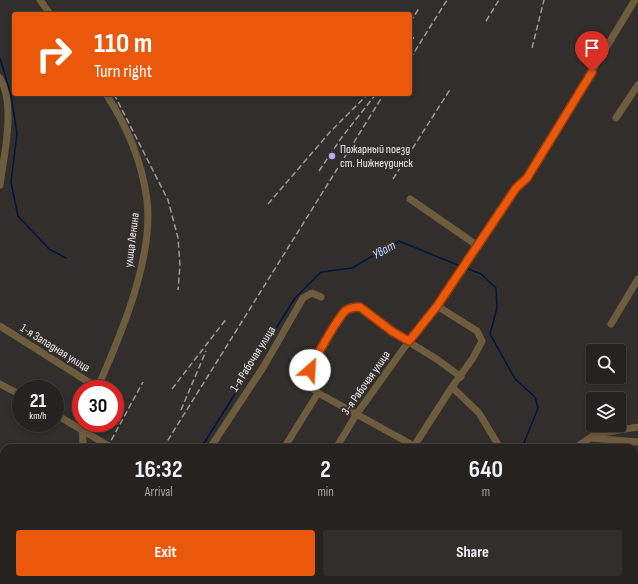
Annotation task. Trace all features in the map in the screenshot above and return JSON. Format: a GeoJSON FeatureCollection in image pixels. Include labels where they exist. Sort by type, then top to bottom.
{"type":"FeatureCollection","features":[{"type":"Feature","properties":{"kind":"street"},"geometry":{"type":"LineString","coordinates":[[40,0],[49,12]]}},
{"type":"Feature","properties":{"kind":"street","name":"3-я Рабочая улица"},"geometry":{"type":"LineString","coordinates":[[338,444],[356,415],[409,341],[437,306],[516,188],[527,178],[635,0]]}},
{"type":"Feature","properties":{"kind":"street"},"geometry":{"type":"LineString","coordinates":[[0,78],[4,85],[8,119],[0,185]]}},
{"type":"Feature","properties":{"kind":"street"},"geometry":{"type":"LineString","coordinates":[[616,118],[638,85]]}},
{"type":"Feature","properties":{"kind":"street","name":"улица Ленина"},"geometry":{"type":"LineString","coordinates":[[100,380],[123,327],[140,269],[146,232],[147,202],[143,176],[132,142],[107,96]]}},
{"type":"Feature","properties":{"kind":"street"},"geometry":{"type":"LineString","coordinates":[[410,199],[478,246]]}},
{"type":"Feature","properties":{"kind":"street"},"geometry":{"type":"LineString","coordinates":[[611,324],[638,279]]}},
{"type":"Feature","properties":{"kind":"street","name":"1-я Рабочая улица"},"geometry":{"type":"LineString","coordinates":[[213,444],[264,366],[303,298],[312,293],[321,297]]}},
{"type":"Feature","properties":{"kind":"street"},"geometry":{"type":"LineString","coordinates":[[416,444],[481,345],[481,336],[477,331],[437,306]]}},
{"type":"Feature","properties":{"kind":"street"},"geometry":{"type":"LineString","coordinates":[[410,444],[318,394],[311,387],[309,378],[315,359],[346,310],[360,307],[367,314],[438,360],[460,377]]}},
{"type":"Feature","properties":{"kind":"street","name":"1-я Западная улица"},"geometry":{"type":"LineString","coordinates":[[0,326],[84,380]]}},
{"type":"Feature","properties":{"kind":"street"},"geometry":{"type":"LineString","coordinates":[[0,384],[12,390]]}},
{"type":"Feature","properties":{"kind":"street"},"geometry":{"type":"LineString","coordinates":[[452,387],[479,413],[494,444]]}},
{"type":"Feature","properties":{"kind":"street"},"geometry":{"type":"LineString","coordinates":[[287,444],[318,394]]}},
{"type":"Feature","properties":{"kind":"street"},"geometry":{"type":"LineString","coordinates":[[581,444],[596,434],[638,427]]}},
{"type":"Feature","properties":{"kind":"street"},"geometry":{"type":"LineString","coordinates":[[82,432],[83,444]]}},
{"type":"Feature","properties":{"kind":"street"},"geometry":{"type":"LineString","coordinates":[[90,432],[107,444]]}},
{"type":"Feature","properties":{"kind":"street"},"geometry":{"type":"LineString","coordinates":[[590,438],[638,442]]}},
{"type":"Feature","properties":{"kind":"waterway"},"geometry":{"type":"LineString","coordinates":[[0,58],[11,95],[17,134],[11,182],[18,216],[49,249],[66,258]]}},
{"type":"Feature","properties":{"kind":"waterway","name":"Уват"},"geometry":{"type":"LineString","coordinates":[[204,444],[295,298],[321,272],[352,268],[399,241],[460,266]]}},
{"type":"Feature","properties":{"kind":"waterway","name":"Уват"},"geometry":{"type":"LineString","coordinates":[[466,268],[481,274],[496,288],[497,308],[490,334],[515,379],[535,397],[538,408],[524,444]]}},
{"type":"Feature","properties":{"kind":"railway"},"geometry":{"type":"LineString","coordinates":[[412,56],[447,0]]}},
{"type":"Feature","properties":{"kind":"railway"},"geometry":{"type":"LineString","coordinates":[[486,21],[499,0]]}},
{"type":"Feature","properties":{"kind":"railway"},"geometry":{"type":"LineString","coordinates":[[532,48],[544,0]]}},
{"type":"Feature","properties":{"kind":"railway"},"geometry":{"type":"LineString","coordinates":[[412,19],[420,7]]}},
{"type":"Feature","properties":{"kind":"railway"},"geometry":{"type":"LineString","coordinates":[[412,40],[415,36]]}},
{"type":"Feature","properties":{"kind":"railway"},"geometry":{"type":"LineString","coordinates":[[393,179],[451,88]]}},
{"type":"Feature","properties":{"kind":"railway"},"geometry":{"type":"LineString","coordinates":[[115,96],[168,200],[178,238],[180,265],[178,290]]}},
{"type":"Feature","properties":{"kind":"railway"},"geometry":{"type":"LineString","coordinates":[[268,204],[330,132],[366,96]]}},
{"type":"Feature","properties":{"kind":"railway"},"geometry":{"type":"LineString","coordinates":[[319,171],[342,137],[374,96]]}},
{"type":"Feature","properties":{"kind":"railway"},"geometry":{"type":"LineString","coordinates":[[165,444],[383,96]]}},
{"type":"Feature","properties":{"kind":"railway"},"geometry":{"type":"LineString","coordinates":[[172,389],[227,318]]}},
{"type":"Feature","properties":{"kind":"railway"},"geometry":{"type":"LineString","coordinates":[[181,410],[206,351]]}},
{"type":"Feature","properties":{"kind":"railway"},"geometry":{"type":"LineString","coordinates":[[109,444],[143,382]]}},
{"type":"Feature","properties":{"kind":"place","name":"Пожарный поезд ст. Нижнеудинск"},"geometry":{"type":"Point","coordinates":[332,156]}},
{"type":"Feature","properties":{"kind":"route"},"geometry":{"type":"LineString","coordinates":[[310,370],[315,359],[346,310],[356,307],[360,307],[367,314],[409,341],[437,306],[516,188],[527,178],[592,72]]}}]}
